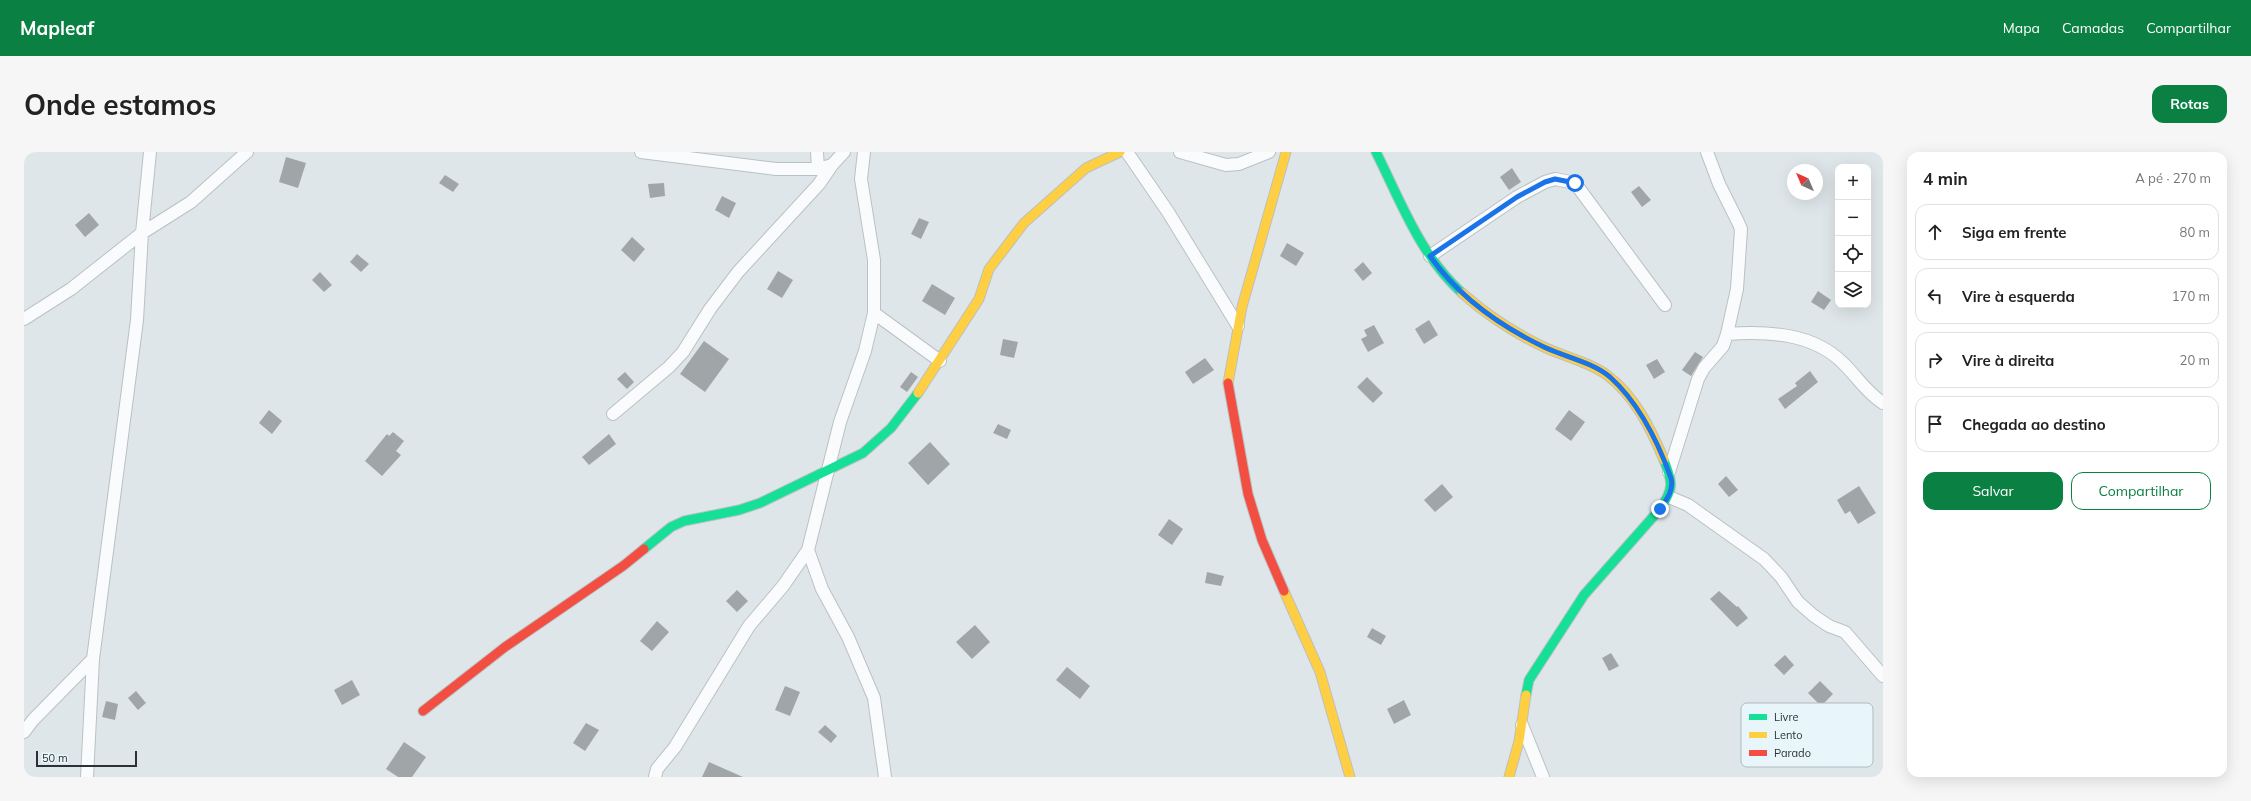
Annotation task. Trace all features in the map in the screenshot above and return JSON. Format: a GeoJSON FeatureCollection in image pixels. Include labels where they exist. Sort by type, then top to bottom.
{"type":"FeatureCollection","features":[{"type":"Feature","properties":{"kind":"street"},"geometry":{"type":"LineString","coordinates":[[87,777],[93,659],[137,320],[142,233],[150,152]]}},
{"type":"Feature","properties":{"kind":"street"},"geometry":{"type":"LineString","coordinates":[[24,319],[71,289],[142,233],[191,202],[247,152]]}},
{"type":"Feature","properties":{"kind":"street"},"geometry":{"type":"LineString","coordinates":[[641,152],[776,169],[818,169],[832,165]]}},
{"type":"Feature","properties":{"kind":"street"},"geometry":{"type":"LineString","coordinates":[[817,152],[818,169]]}},
{"type":"Feature","properties":{"kind":"street"},"geometry":{"type":"LineString","coordinates":[[613,414],[669,367],[683,352],[710,309],[738,272],[819,184],[832,165],[844,152]]}},
{"type":"Feature","properties":{"kind":"street"},"geometry":{"type":"LineString","coordinates":[[655,777],[657,769],[675,747],[749,626],[783,586],[808,550],[846,402],[865,351],[874,313],[874,260],[861,179],[864,152]]}},
{"type":"Feature","properties":{"kind":"street"},"geometry":{"type":"LineString","coordinates":[[424,711],[505,647],[623,566],[671,527],[684,521],[739,510],[760,503],[827,472],[863,453],[891,428],[940,361],[979,299],[989,268],[1024,223],[1068,182],[1086,168],[1120,152]]}},
{"type":"Feature","properties":{"kind":"street"},"geometry":{"type":"LineString","coordinates":[[1127,152],[1168,212],[1238,326]]}},
{"type":"Feature","properties":{"kind":"street"},"geometry":{"type":"LineString","coordinates":[[1180,152],[1226,165],[1239,164],[1269,152]]}},
{"type":"Feature","properties":{"kind":"street"},"geometry":{"type":"LineString","coordinates":[[1286,152],[1242,307],[1228,382],[1234,425],[1242,451],[1248,494],[1262,540],[1320,672],[1344,751],[1350,777]]}},
{"type":"Feature","properties":{"kind":"street"},"geometry":{"type":"LineString","coordinates":[[1376,152],[1413,229],[1430,256],[1453,285],[1487,312],[1543,346],[1598,369],[1609,377],[1630,400],[1653,434],[1672,483],[1668,497],[1660,509],[1584,595],[1529,680],[1514,764],[1509,777]]}},
{"type":"Feature","properties":{"kind":"street"},"geometry":{"type":"LineString","coordinates":[[1669,472],[1698,379],[1704,368],[1723,346],[1737,289],[1740,229],[1735,212],[1711,166],[1707,152]]}},
{"type":"Feature","properties":{"kind":"street"},"geometry":{"type":"LineString","coordinates":[[1430,256],[1517,197],[1545,182],[1555,179],[1575,183],[1665,305]]}},
{"type":"Feature","properties":{"kind":"street"},"geometry":{"type":"LineString","coordinates":[[874,313],[940,361]]}},
{"type":"Feature","properties":{"kind":"street"},"geometry":{"type":"LineString","coordinates":[[1727,334],[1755,332],[1782,335],[1816,344],[1829,350],[1877,400],[1883,403]]}},
{"type":"Feature","properties":{"kind":"street"},"geometry":{"type":"LineString","coordinates":[[1668,497],[1699,512],[1764,559],[1782,577],[1798,602],[1814,616],[1845,632],[1883,676]]}},
{"type":"Feature","properties":{"kind":"street"},"geometry":{"type":"LineString","coordinates":[[808,550],[822,589],[848,637],[874,698],[885,777]]}},
{"type":"Feature","properties":{"kind":"street"},"geometry":{"type":"LineString","coordinates":[[24,732],[28,719],[93,659]]}},
{"type":"Feature","properties":{"kind":"street"},"geometry":{"type":"LineString","coordinates":[[1522,725],[1543,777]]}},
{"type":"Feature","properties":{"kind":"building"},"geometry":{"type":"Polygon","coordinates":[[[286,157],[306,163],[298,188],[279,182],[286,157]]]}},
{"type":"Feature","properties":{"kind":"building"},"geometry":{"type":"Polygon","coordinates":[[[1512,168],[1521,182],[1509,190],[1500,177],[1512,168]]]}},
{"type":"Feature","properties":{"kind":"building"},"geometry":{"type":"Polygon","coordinates":[[[445,175],[459,184],[453,192],[439,183],[445,175]]]}},
{"type":"Feature","properties":{"kind":"building"},"geometry":{"type":"Polygon","coordinates":[[[664,183],[665,196],[650,198],[648,184],[664,183]]]}},
{"type":"Feature","properties":{"kind":"building"},"geometry":{"type":"Polygon","coordinates":[[[1639,186],[1651,200],[1642,207],[1631,192],[1639,186]]]}},
{"type":"Feature","properties":{"kind":"building"},"geometry":{"type":"Polygon","coordinates":[[[722,196],[736,203],[729,218],[715,210],[722,196]]]}},
{"type":"Feature","properties":{"kind":"building"},"geometry":{"type":"Polygon","coordinates":[[[89,213],[99,225],[85,237],[75,225],[89,213]]]}},
{"type":"Feature","properties":{"kind":"building"},"geometry":{"type":"Polygon","coordinates":[[[919,218],[929,222],[921,239],[911,234],[919,218]]]}},
{"type":"Feature","properties":{"kind":"building"},"geometry":{"type":"Polygon","coordinates":[[[632,237],[645,249],[634,262],[621,250],[632,237]]]}},
{"type":"Feature","properties":{"kind":"building"},"geometry":{"type":"Polygon","coordinates":[[[1287,243],[1304,253],[1296,266],[1280,256],[1287,243]]]}},
{"type":"Feature","properties":{"kind":"building"},"geometry":{"type":"Polygon","coordinates":[[[357,254],[369,264],[361,272],[350,262],[357,254]]]}},
{"type":"Feature","properties":{"kind":"building"},"geometry":{"type":"Polygon","coordinates":[[[1363,262],[1372,273],[1363,281],[1354,270],[1363,262]]]}},
{"type":"Feature","properties":{"kind":"building"},"geometry":{"type":"Polygon","coordinates":[[[778,271],[793,280],[782,298],[767,289],[778,271]]]}},
{"type":"Feature","properties":{"kind":"building"},"geometry":{"type":"Polygon","coordinates":[[[320,272],[332,285],[324,292],[312,280],[320,272]]]}},
{"type":"Feature","properties":{"kind":"building"},"geometry":{"type":"Polygon","coordinates":[[[932,284],[955,298],[945,315],[922,301],[932,284]]]}},
{"type":"Feature","properties":{"kind":"building"},"geometry":{"type":"Polygon","coordinates":[[[1818,291],[1831,300],[1824,310],[1811,302],[1818,291]]]}},
{"type":"Feature","properties":{"kind":"building"},"geometry":{"type":"Polygon","coordinates":[[[1429,320],[1438,335],[1424,344],[1415,329],[1429,320]]]}},
{"type":"Feature","properties":{"kind":"building"},"geometry":{"type":"Polygon","coordinates":[[[1374,325],[1384,343],[1368,352],[1361,339],[1367,336],[1364,330],[1374,325]]]}},
{"type":"Feature","properties":{"kind":"building"},"geometry":{"type":"Polygon","coordinates":[[[1003,339],[1018,342],[1014,358],[1000,355],[1003,339]]]}},
{"type":"Feature","properties":{"kind":"building"},"geometry":{"type":"Polygon","coordinates":[[[704,341],[729,359],[705,392],[680,374],[704,341]]]}},
{"type":"Feature","properties":{"kind":"building"},"geometry":{"type":"Polygon","coordinates":[[[1695,352],[1703,357],[1691,376],[1682,370],[1695,352]]]}},
{"type":"Feature","properties":{"kind":"building"},"geometry":{"type":"Polygon","coordinates":[[[1205,358],[1214,370],[1193,384],[1185,372],[1205,358]]]}},
{"type":"Feature","properties":{"kind":"building"},"geometry":{"type":"Polygon","coordinates":[[[1657,359],[1665,372],[1654,379],[1646,365],[1657,359]]]}},
{"type":"Feature","properties":{"kind":"building"},"geometry":{"type":"Polygon","coordinates":[[[1810,371],[1818,382],[1785,409],[1778,399],[1797,386],[1795,383],[1810,371]]]}},
{"type":"Feature","properties":{"kind":"building"},"geometry":{"type":"Polygon","coordinates":[[[625,372],[634,382],[627,389],[617,379],[625,372]]]}},
{"type":"Feature","properties":{"kind":"building"},"geometry":{"type":"Polygon","coordinates":[[[911,372],[918,377],[907,392],[900,387],[911,372]]]}},
{"type":"Feature","properties":{"kind":"building"},"geometry":{"type":"Polygon","coordinates":[[[1367,377],[1383,393],[1373,403],[1357,387],[1367,377]]]}},
{"type":"Feature","properties":{"kind":"building"},"geometry":{"type":"Polygon","coordinates":[[[269,410],[282,421],[272,434],[259,423],[269,410]]]}},
{"type":"Feature","properties":{"kind":"building"},"geometry":{"type":"Polygon","coordinates":[[[1569,410],[1585,422],[1571,441],[1555,429],[1569,410]]]}},
{"type":"Feature","properties":{"kind":"building"},"geometry":{"type":"Polygon","coordinates":[[[998,424],[1011,430],[1007,439],[993,433],[998,424]]]}},
{"type":"Feature","properties":{"kind":"building"},"geometry":{"type":"Polygon","coordinates":[[[393,432],[404,441],[396,451],[401,455],[382,476],[365,461],[387,434],[389,436],[393,432]]]}},
{"type":"Feature","properties":{"kind":"building"},"geometry":{"type":"Polygon","coordinates":[[[609,434],[616,444],[589,465],[582,457],[609,434]]]}},
{"type":"Feature","properties":{"kind":"building"},"geometry":{"type":"Polygon","coordinates":[[[930,442],[950,464],[928,485],[908,463],[930,442]]]}},
{"type":"Feature","properties":{"kind":"building"},"geometry":{"type":"Polygon","coordinates":[[[1726,476],[1738,490],[1729,497],[1718,484],[1726,476]]]}},
{"type":"Feature","properties":{"kind":"building"},"geometry":{"type":"Polygon","coordinates":[[[1442,484],[1453,497],[1435,512],[1424,500],[1442,484]]]}},
{"type":"Feature","properties":{"kind":"building"},"geometry":{"type":"Polygon","coordinates":[[[1859,486],[1876,513],[1858,524],[1850,511],[1845,514],[1837,500],[1859,486]]]}},
{"type":"Feature","properties":{"kind":"building"},"geometry":{"type":"Polygon","coordinates":[[[1169,519],[1183,529],[1172,545],[1158,535],[1169,519]]]}},
{"type":"Feature","properties":{"kind":"building"},"geometry":{"type":"Polygon","coordinates":[[[1207,572],[1224,576],[1221,586],[1205,583],[1207,572]]]}},
{"type":"Feature","properties":{"kind":"building"},"geometry":{"type":"Polygon","coordinates":[[[737,590],[748,601],[737,612],[726,601],[737,590]]]}},
{"type":"Feature","properties":{"kind":"building"},"geometry":{"type":"Polygon","coordinates":[[[1719,591],[1737,607],[1738,606],[1748,618],[1737,627],[1710,599],[1719,591]]]}},
{"type":"Feature","properties":{"kind":"building"},"geometry":{"type":"Polygon","coordinates":[[[657,621],[669,632],[652,651],[640,641],[657,621]]]}},
{"type":"Feature","properties":{"kind":"building"},"geometry":{"type":"Polygon","coordinates":[[[975,625],[990,642],[972,659],[956,642],[975,625]]]}},
{"type":"Feature","properties":{"kind":"building"},"geometry":{"type":"Polygon","coordinates":[[[1372,628],[1386,636],[1381,645],[1367,637],[1372,628]]]}},
{"type":"Feature","properties":{"kind":"building"},"geometry":{"type":"Polygon","coordinates":[[[1611,653],[1619,666],[1609,671],[1602,658],[1611,653]]]}},
{"type":"Feature","properties":{"kind":"building"},"geometry":{"type":"Polygon","coordinates":[[[1785,655],[1794,665],[1784,675],[1774,665],[1785,655]]]}},
{"type":"Feature","properties":{"kind":"building"},"geometry":{"type":"Polygon","coordinates":[[[1067,667],[1090,686],[1080,699],[1056,680],[1067,667]]]}},
{"type":"Feature","properties":{"kind":"building"},"geometry":{"type":"Polygon","coordinates":[[[352,680],[360,695],[342,705],[334,690],[352,680]]]}},
{"type":"Feature","properties":{"kind":"building"},"geometry":{"type":"Polygon","coordinates":[[[1820,681],[1833,694],[1824,703],[1818,703],[1808,693],[1820,681]]]}},
{"type":"Feature","properties":{"kind":"building"},"geometry":{"type":"Polygon","coordinates":[[[785,686],[800,692],[790,716],[775,710],[785,686]]]}},
{"type":"Feature","properties":{"kind":"building"},"geometry":{"type":"Polygon","coordinates":[[[136,691],[146,703],[138,710],[128,698],[136,691]]]}},
{"type":"Feature","properties":{"kind":"building"},"geometry":{"type":"Polygon","coordinates":[[[1404,700],[1411,715],[1394,724],[1387,709],[1404,700]]]}},
{"type":"Feature","properties":{"kind":"building"},"geometry":{"type":"Polygon","coordinates":[[[106,701],[118,704],[115,720],[102,717],[106,701]]]}},
{"type":"Feature","properties":{"kind":"building"},"geometry":{"type":"Polygon","coordinates":[[[586,723],[599,730],[585,751],[573,743],[586,723]]]}},
{"type":"Feature","properties":{"kind":"building"},"geometry":{"type":"Polygon","coordinates":[[[825,725],[837,736],[831,743],[818,732],[825,725]]]}},
{"type":"Feature","properties":{"kind":"building"},"geometry":{"type":"Polygon","coordinates":[[[404,742],[426,757],[412,777],[398,777],[386,769],[404,742]]]}},
{"type":"Feature","properties":{"kind":"building"},"geometry":{"type":"Polygon","coordinates":[[[709,762],[743,777],[702,777],[709,762]]]}},
{"type":"Feature","properties":{"kind":"traffic: fast"},"geometry":{"type":"LineString","coordinates":[[1376,152],[1403,209],[1423,245],[1434,262],[1462,293]]}},
{"type":"Feature","properties":{"kind":"traffic: fast"},"geometry":{"type":"LineString","coordinates":[[644,549],[671,527],[684,521],[739,510],[760,503],[863,453],[891,428],[918,393]]}},
{"type":"Feature","properties":{"kind":"traffic: fast"},"geometry":{"type":"LineString","coordinates":[[1526,695],[1529,680],[1584,595],[1665,502],[1671,485],[1664,460]]}},
{"type":"Feature","properties":{"kind":"traffic: slow"},"geometry":{"type":"LineString","coordinates":[[918,393],[979,299],[989,269],[1024,223],[1086,168],[1120,152]]}},
{"type":"Feature","properties":{"kind":"traffic: slow"},"geometry":{"type":"LineString","coordinates":[[1228,383],[1242,307],[1286,152]]}},
{"type":"Feature","properties":{"kind":"traffic: slow"},"geometry":{"type":"LineString","coordinates":[[1462,293],[1492,316],[1524,337],[1546,348],[1600,370],[1617,383],[1634,403],[1648,425],[1664,460]]}},
{"type":"Feature","properties":{"kind":"traffic: slow"},"geometry":{"type":"LineString","coordinates":[[1284,591],[1320,672],[1350,777]]}},
{"type":"Feature","properties":{"kind":"traffic: slow"},"geometry":{"type":"LineString","coordinates":[[1509,777],[1519,741],[1526,695]]}},
{"type":"Feature","properties":{"kind":"traffic: jam"},"geometry":{"type":"LineString","coordinates":[[1228,383],[1248,494],[1262,540],[1284,591]]}},
{"type":"Feature","properties":{"kind":"traffic: jam"},"geometry":{"type":"LineString","coordinates":[[423,711],[505,647],[623,566],[644,549]]}},
{"type":"Feature","properties":{"kind":"route"},"geometry":{"type":"LineString","coordinates":[[1575,183],[1555,179],[1545,182],[1517,197],[1430,256],[1453,285],[1487,312],[1543,346],[1598,369],[1620,387],[1653,434],[1671,478],[1672,483],[1668,497],[1660,509]]}}]}
